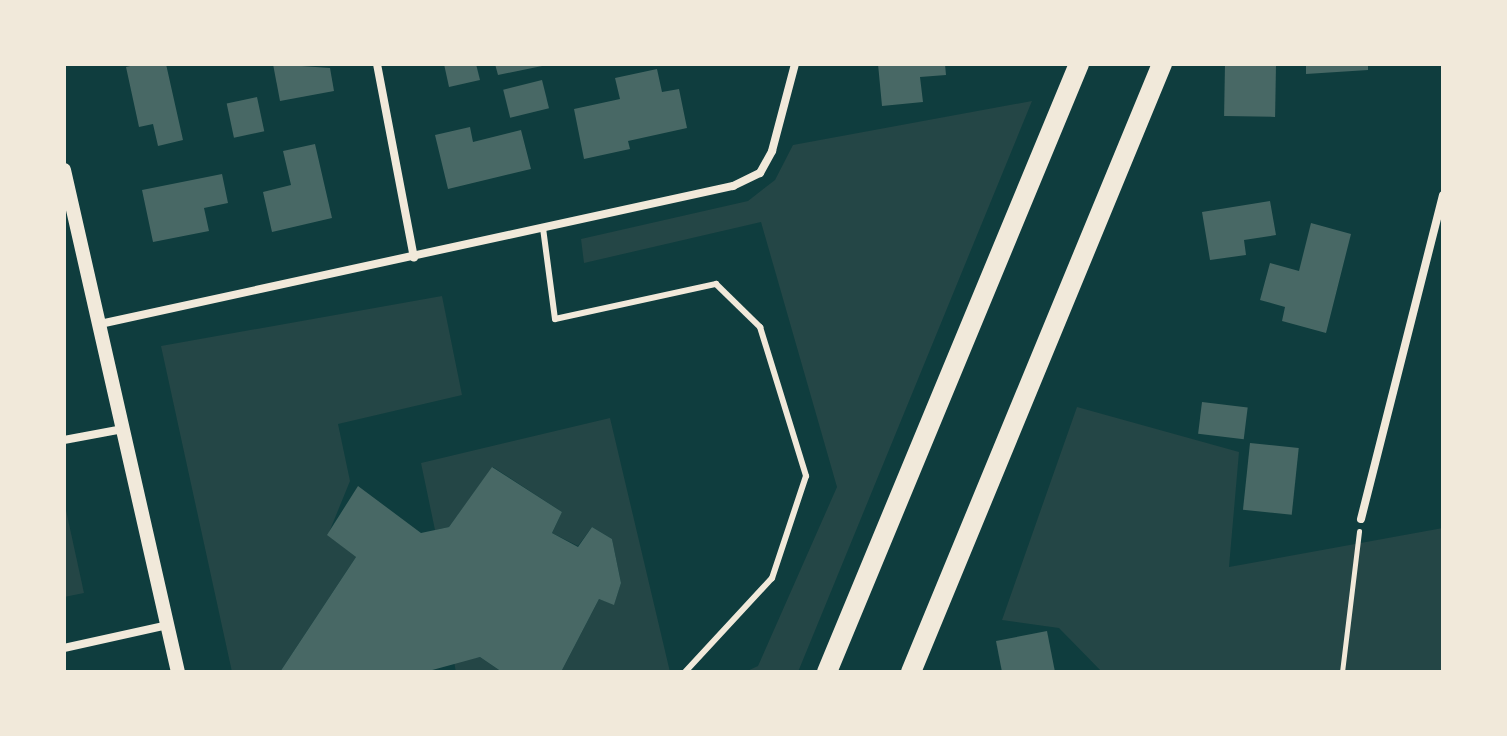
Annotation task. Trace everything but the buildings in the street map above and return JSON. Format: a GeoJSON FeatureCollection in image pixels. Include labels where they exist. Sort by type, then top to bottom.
{"type":"FeatureCollection","features":[{"type":"Feature","properties":{"kind":"main road"},"geometry":{"type":"LineString","coordinates":[[827,672],[1079,64]]}},
{"type":"Feature","properties":{"kind":"main road"},"geometry":{"type":"LineString","coordinates":[[911,672],[1162,64]]}},
{"type":"Feature","properties":{"kind":"street"},"geometry":{"type":"LineString","coordinates":[[377,64],[414,258]]}},
{"type":"Feature","properties":{"kind":"street"},"geometry":{"type":"LineString","coordinates":[[100,324],[733,186],[760,173],[772,151],[795,64]]}},
{"type":"Feature","properties":{"kind":"street"},"geometry":{"type":"LineString","coordinates":[[64,170],[178,672]]}},
{"type":"Feature","properties":{"kind":"street"},"geometry":{"type":"LineString","coordinates":[[1361,519],[1443,195]]}},
{"type":"Feature","properties":{"kind":"street"},"geometry":{"type":"LineString","coordinates":[[64,440],[123,429]]}},
{"type":"Feature","properties":{"kind":"street"},"geometry":{"type":"LineString","coordinates":[[64,648],[168,625]]}},
{"type":"Feature","properties":{"kind":"lane"},"geometry":{"type":"LineString","coordinates":[[543,228],[555,319],[716,284],[760,327],[806,476],[772,578],[685,672]]}},
{"type":"Feature","properties":{"kind":"path"},"geometry":{"type":"LineString","coordinates":[[1342,672],[1361,519]]}},
{"type":"Feature","properties":{"kind":"shaded area"},"geometry":{"type":"Polygon","coordinates":[[[1032,101],[798,672],[745,672],[758,666],[837,487],[761,222],[584,263],[581,239],[748,201],[775,180],[793,145],[1032,101]]]}},
{"type":"Feature","properties":{"kind":"shaded area"},"geometry":{"type":"Polygon","coordinates":[[[442,296],[462,395],[338,424],[350,481],[328,535],[356,557],[280,672],[232,672],[161,346],[442,296]]]}},
{"type":"Feature","properties":{"kind":"shaded area"},"geometry":{"type":"Polygon","coordinates":[[[1077,407],[1239,452],[1229,567],[1443,528],[1443,672],[1102,672],[1059,628],[1002,620],[1077,407]]]}},
{"type":"Feature","properties":{"kind":"shaded area"},"geometry":{"type":"Polygon","coordinates":[[[610,418],[670,672],[561,672],[599,599],[614,604],[621,583],[612,539],[592,527],[578,546],[552,533],[562,512],[493,467],[449,527],[435,530],[421,463],[610,418]]]}},
{"type":"Feature","properties":{"kind":"shaded area"},"geometry":{"type":"Polygon","coordinates":[[[64,501],[84,593],[64,597],[64,501]]]}},
{"type":"Feature","properties":{"kind":"shaded area"},"geometry":{"type":"Polygon","coordinates":[[[480,657],[502,672],[456,672],[454,662],[480,657]]]}}]}
